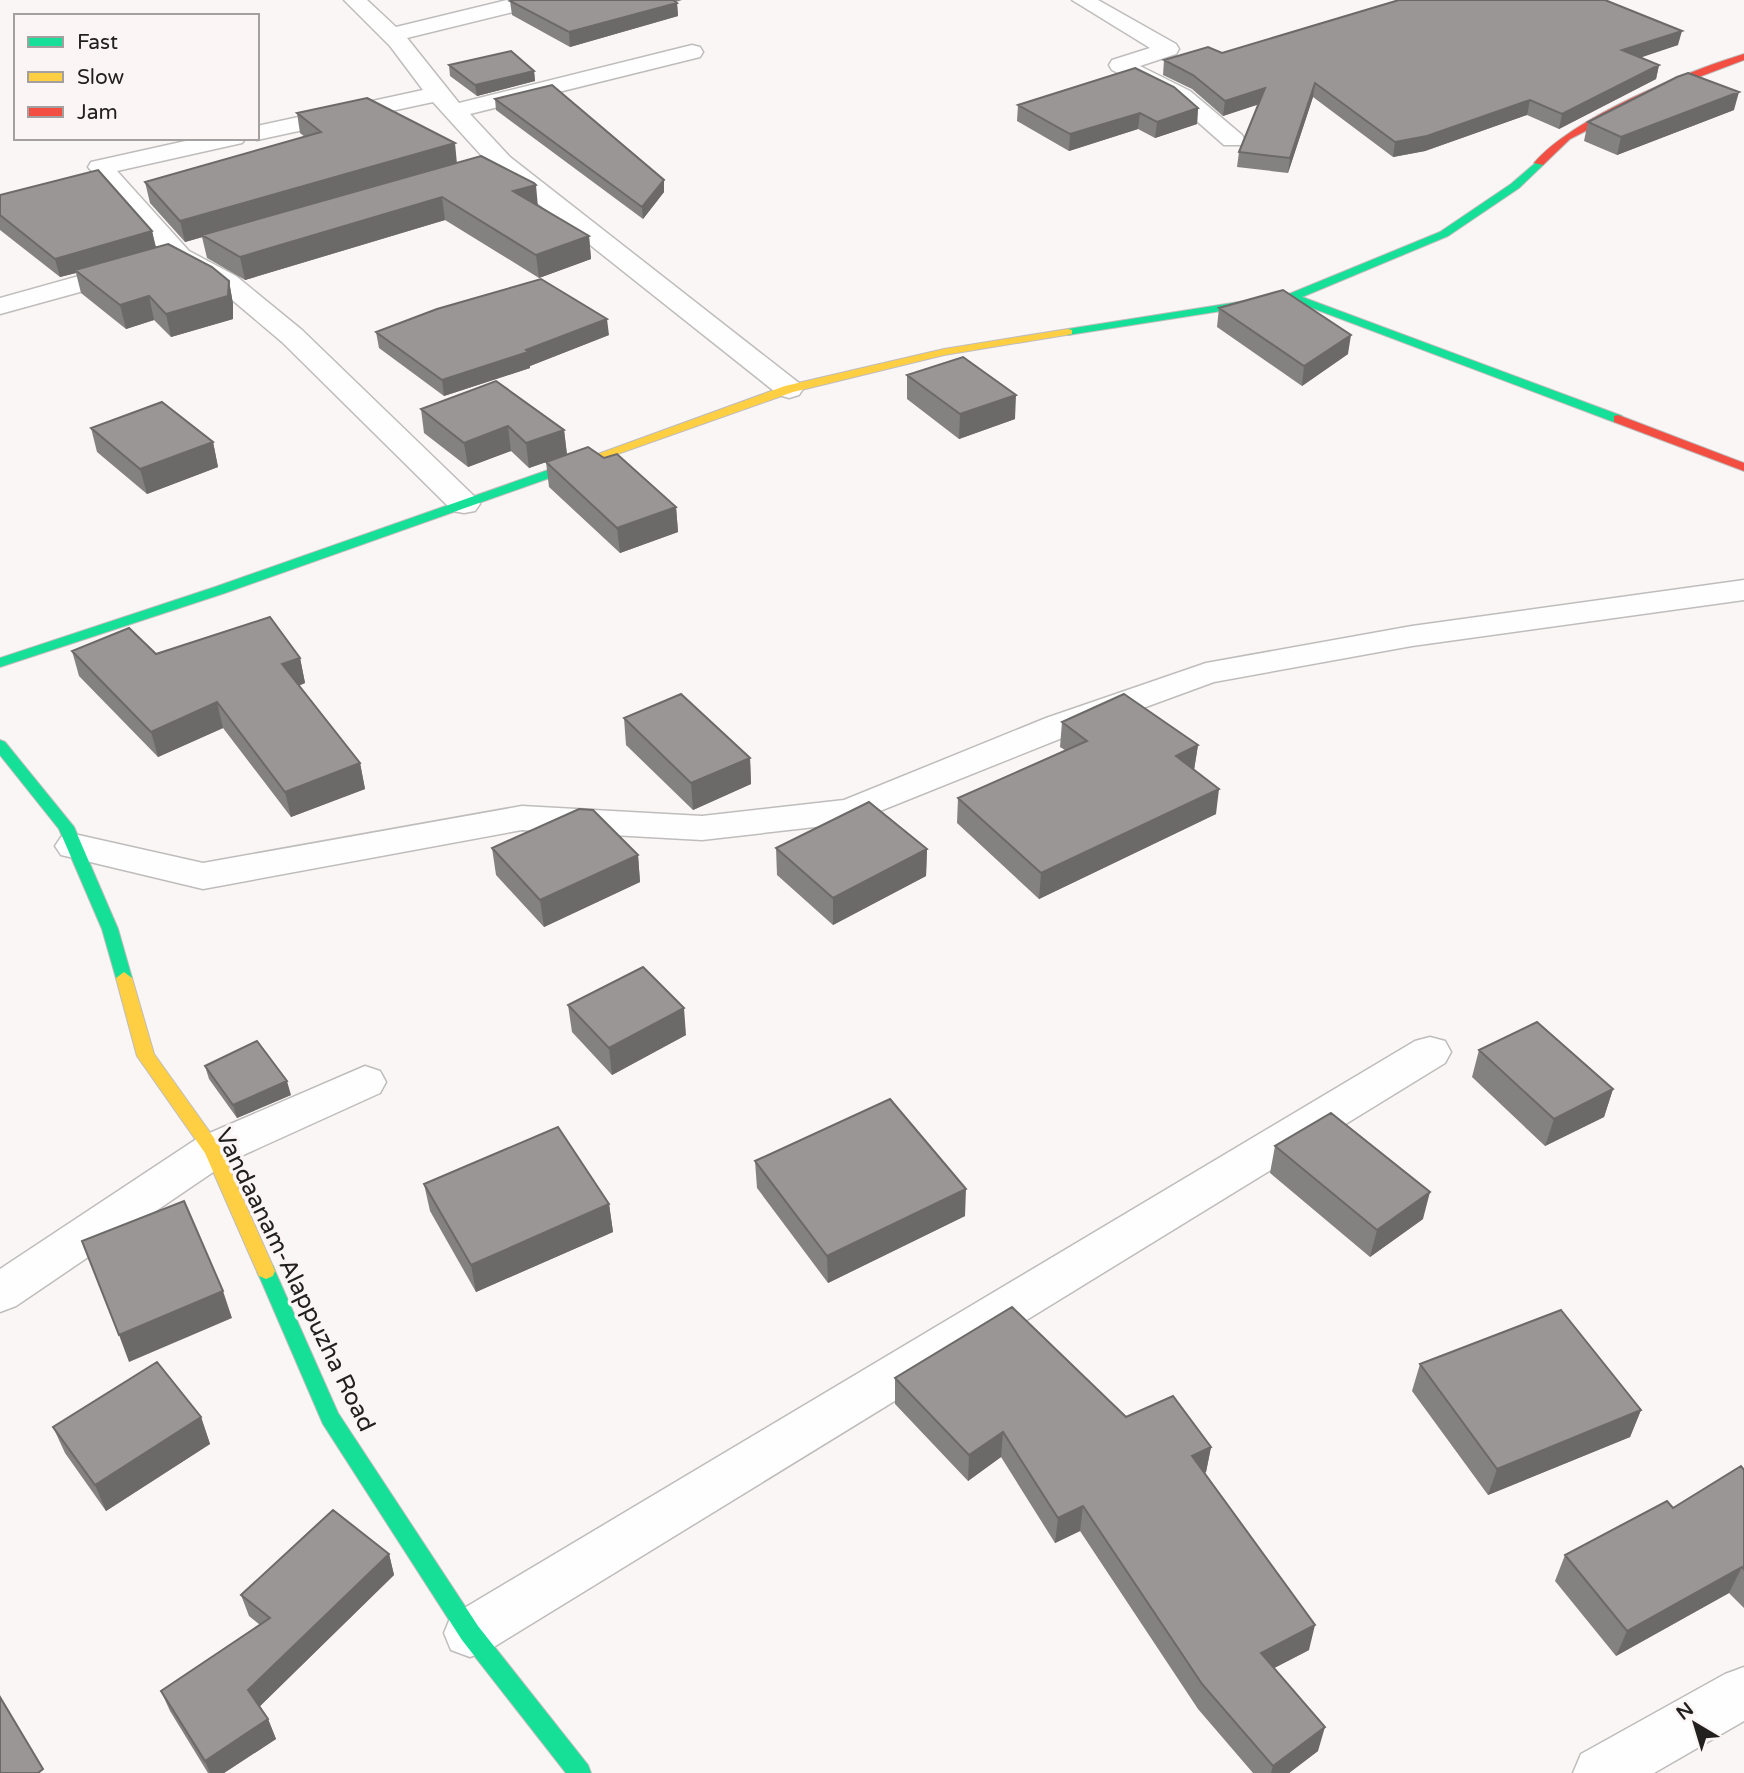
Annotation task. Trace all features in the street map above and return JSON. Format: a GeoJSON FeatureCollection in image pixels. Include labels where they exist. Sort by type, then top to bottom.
{"type":"FeatureCollection","features":[{"type":"Feature","properties":{"kind":"main road"},"geometry":{"type":"LineString","coordinates":[[0,663],[789,389],[944,352],[1292,297],[1444,234],[1515,186],[1567,137],[1664,87],[1744,57]]}},
{"type":"Feature","properties":{"kind":"main road"},"geometry":{"type":"LineString","coordinates":[[1292,297],[1744,467]]}},
{"type":"Feature","properties":{"kind":"main road","name":"Vandaanam-Alappuzha Road"},"geometry":{"type":"LineString","coordinates":[[0,745],[66,827],[110,929],[146,1056],[213,1150],[330,1418],[470,1633],[580,1773]]}},
{"type":"Feature","properties":{"kind":"street"},"geometry":{"type":"LineString","coordinates":[[355,0],[392,35],[446,103],[501,162],[789,389]]}},
{"type":"Feature","properties":{"kind":"street"},"geometry":{"type":"LineString","coordinates":[[392,35],[533,0]]}},
{"type":"Feature","properties":{"kind":"street"},"geometry":{"type":"LineString","coordinates":[[1083,0],[1168,49],[1120,65],[1182,96],[1233,140]]}},
{"type":"Feature","properties":{"kind":"street"},"geometry":{"type":"LineString","coordinates":[[259,133],[446,103],[692,52]]}},
{"type":"Feature","properties":{"kind":"street"},"geometry":{"type":"LineString","coordinates":[[225,140],[100,167],[180,257],[227,282],[292,335],[464,504]]}},
{"type":"Feature","properties":{"kind":"street"},"geometry":{"type":"LineString","coordinates":[[474,170],[501,162]]}},
{"type":"Feature","properties":{"kind":"street"},"geometry":{"type":"LineString","coordinates":[[0,306],[220,245]]}},
{"type":"Feature","properties":{"kind":"street"},"geometry":{"type":"LineString","coordinates":[[74,846],[203,876],[522,818],[702,828],[850,811],[1059,726],[1206,673],[1412,636],[1744,590]]}},
{"type":"Feature","properties":{"kind":"street"},"geometry":{"type":"LineString","coordinates":[[470,1633],[1430,1052]]}},
{"type":"Feature","properties":{"kind":"street"},"geometry":{"type":"LineString","coordinates":[[0,1293],[213,1150],[365,1082]]}},
{"type":"Feature","properties":{"kind":"street"},"geometry":{"type":"LineString","coordinates":[[1601,1773],[1744,1692]]}},
{"type":"Feature","properties":{"kind":"building"},"geometry":{"type":"Polygon","coordinates":[[[673,0],[677,3],[569,32],[510,1],[673,0]]]}},
{"type":"Feature","properties":{"kind":"building"},"geometry":{"type":"Polygon","coordinates":[[[1399,0],[1605,0],[1682,31],[1622,50],[1659,65],[1562,114],[1530,100],[1427,136],[1395,142],[1315,83],[1290,158],[1239,152],[1265,88],[1225,101],[1193,75],[1164,60],[1208,47],[1222,53],[1399,0]]]}},
{"type":"Feature","properties":{"kind":"building"},"geometry":{"type":"Polygon","coordinates":[[[511,51],[534,71],[475,85],[449,65],[511,51]]]}},
{"type":"Feature","properties":{"kind":"building"},"geometry":{"type":"Polygon","coordinates":[[[1135,68],[1174,87],[1198,108],[1157,122],[1140,113],[1070,134],[1018,105],[1135,68]]]}},
{"type":"Feature","properties":{"kind":"building"},"geometry":{"type":"Polygon","coordinates":[[[1688,73],[1739,92],[1621,137],[1588,122],[1677,77],[1688,73]]]}},
{"type":"Feature","properties":{"kind":"building"},"geometry":{"type":"Polygon","coordinates":[[[552,85],[664,180],[642,207],[495,99],[552,85]]]}},
{"type":"Feature","properties":{"kind":"building"},"geometry":{"type":"Polygon","coordinates":[[[367,98],[455,143],[180,221],[145,182],[321,132],[297,113],[367,98]]]}},
{"type":"Feature","properties":{"kind":"building"},"geometry":{"type":"Polygon","coordinates":[[[481,156],[534,183],[536,185],[513,191],[589,236],[536,255],[442,197],[240,257],[202,235],[481,156]]]}},
{"type":"Feature","properties":{"kind":"building"},"geometry":{"type":"Polygon","coordinates":[[[98,170],[152,231],[55,259],[0,215],[0,195],[98,170]]]}},
{"type":"Feature","properties":{"kind":"building"},"geometry":{"type":"Polygon","coordinates":[[[168,244],[212,267],[229,281],[228,296],[166,314],[149,296],[120,305],[75,270],[168,244]]]}},
{"type":"Feature","properties":{"kind":"building"},"geometry":{"type":"Polygon","coordinates":[[[541,279],[607,319],[526,350],[528,352],[442,380],[376,332],[437,309],[541,279]]]}},
{"type":"Feature","properties":{"kind":"building"},"geometry":{"type":"Polygon","coordinates":[[[1283,290],[1351,335],[1304,366],[1219,308],[1283,290]]]}},
{"type":"Feature","properties":{"kind":"building"},"geometry":{"type":"Polygon","coordinates":[[[963,357],[1016,395],[960,414],[907,375],[963,357]]]}},
{"type":"Feature","properties":{"kind":"building"},"geometry":{"type":"Polygon","coordinates":[[[496,381],[564,430],[526,443],[508,426],[464,443],[421,409],[496,381]]]}},
{"type":"Feature","properties":{"kind":"building"},"geometry":{"type":"Polygon","coordinates":[[[162,402],[213,442],[140,469],[91,428],[162,402]]]}},
{"type":"Feature","properties":{"kind":"building"},"geometry":{"type":"Polygon","coordinates":[[[588,447],[604,458],[617,454],[676,507],[617,528],[546,462],[588,447]]]}},
{"type":"Feature","properties":{"kind":"building"},"geometry":{"type":"Polygon","coordinates":[[[270,617],[300,658],[282,664],[360,763],[285,792],[217,702],[151,732],[72,651],[129,628],[156,654],[270,617]]]}},
{"type":"Feature","properties":{"kind":"building"},"geometry":{"type":"Polygon","coordinates":[[[681,694],[750,758],[691,783],[624,718],[681,694]]]}},
{"type":"Feature","properties":{"kind":"building"},"geometry":{"type":"Polygon","coordinates":[[[1124,694],[1198,745],[1176,756],[1219,789],[1041,873],[958,798],[1087,741],[1062,722],[1124,694]]]}},
{"type":"Feature","properties":{"kind":"building"},"geometry":{"type":"Polygon","coordinates":[[[869,802],[927,849],[833,898],[776,848],[869,802]]]}},
{"type":"Feature","properties":{"kind":"building"},"geometry":{"type":"Polygon","coordinates":[[[579,809],[593,810],[638,855],[540,900],[492,848],[579,809]]]}},
{"type":"Feature","properties":{"kind":"building"},"geometry":{"type":"Polygon","coordinates":[[[643,967],[684,1008],[609,1048],[568,1005],[643,967]]]}},
{"type":"Feature","properties":{"kind":"building"},"geometry":{"type":"Polygon","coordinates":[[[1537,1022],[1613,1089],[1554,1119],[1479,1050],[1537,1022]]]}},
{"type":"Feature","properties":{"kind":"building"},"geometry":{"type":"Polygon","coordinates":[[[257,1041],[287,1081],[233,1105],[205,1066],[257,1041]]]}},
{"type":"Feature","properties":{"kind":"building"},"geometry":{"type":"Polygon","coordinates":[[[890,1099],[966,1189],[827,1256],[755,1161],[890,1099]]]}},
{"type":"Feature","properties":{"kind":"building"},"geometry":{"type":"Polygon","coordinates":[[[1331,1113],[1430,1192],[1377,1230],[1275,1146],[1331,1113]]]}},
{"type":"Feature","properties":{"kind":"building"},"geometry":{"type":"Polygon","coordinates":[[[558,1127],[609,1204],[471,1265],[424,1184],[558,1127]]]}},
{"type":"Feature","properties":{"kind":"building"},"geometry":{"type":"Polygon","coordinates":[[[184,1201],[223,1291],[119,1335],[82,1241],[184,1201]]]}},
{"type":"Feature","properties":{"kind":"building"},"geometry":{"type":"Polygon","coordinates":[[[1012,1307],[1126,1417],[1173,1396],[1211,1447],[1192,1456],[1315,1625],[1261,1653],[1325,1727],[1273,1766],[1202,1684],[1083,1506],[1058,1518],[1003,1432],[969,1455],[895,1378],[1012,1307]]]}},
{"type":"Feature","properties":{"kind":"building"},"geometry":{"type":"Polygon","coordinates":[[[1561,1310],[1641,1410],[1497,1469],[1420,1364],[1561,1310]]]}},
{"type":"Feature","properties":{"kind":"building"},"geometry":{"type":"Polygon","coordinates":[[[157,1362],[201,1417],[95,1485],[53,1427],[157,1362]]]}},
{"type":"Feature","properties":{"kind":"building"},"geometry":{"type":"Polygon","coordinates":[[[1741,1466],[1744,1470],[1744,1569],[1742,1567],[1627,1631],[1565,1555],[1667,1501],[1673,1508],[1741,1466]]]}},
{"type":"Feature","properties":{"kind":"building"},"geometry":{"type":"Polygon","coordinates":[[[333,1510],[389,1554],[248,1690],[268,1719],[205,1761],[161,1691],[270,1618],[241,1595],[333,1510]]]}},
{"type":"Feature","properties":{"kind":"building"},"geometry":{"type":"Polygon","coordinates":[[[0,1697],[43,1769],[38,1773],[0,1773],[0,1697]]]}},
{"type":"Feature","properties":{"kind":"traffic: fast"},"geometry":{"type":"LineString","coordinates":[[1068,332],[1292,297],[1444,234],[1515,186],[1539,163]]}},
{"type":"Feature","properties":{"kind":"traffic: fast"},"geometry":{"type":"LineString","coordinates":[[1292,297],[1618,419]]}},
{"type":"Feature","properties":{"kind":"traffic: fast"},"geometry":{"type":"LineString","coordinates":[[0,663],[220,590],[571,466]]}},
{"type":"Feature","properties":{"kind":"traffic: fast"},"geometry":{"type":"LineString","coordinates":[[0,745],[66,827],[110,929],[124,978]]}},
{"type":"Feature","properties":{"kind":"traffic: fast"},"geometry":{"type":"LineString","coordinates":[[266,1271],[330,1418],[470,1633],[580,1773]]}},
{"type":"Feature","properties":{"kind":"traffic: slow"},"geometry":{"type":"LineString","coordinates":[[571,466],[789,389],[944,352],[1068,332]]}},
{"type":"Feature","properties":{"kind":"traffic: slow"},"geometry":{"type":"LineString","coordinates":[[124,978],[146,1056],[213,1150],[266,1271]]}},
{"type":"Feature","properties":{"kind":"traffic: jam"},"geometry":{"type":"LineString","coordinates":[[1539,163],[1567,137],[1664,87],[1744,57]]}},
{"type":"Feature","properties":{"kind":"traffic: jam"},"geometry":{"type":"LineString","coordinates":[[1618,419],[1744,467]]}}]}
